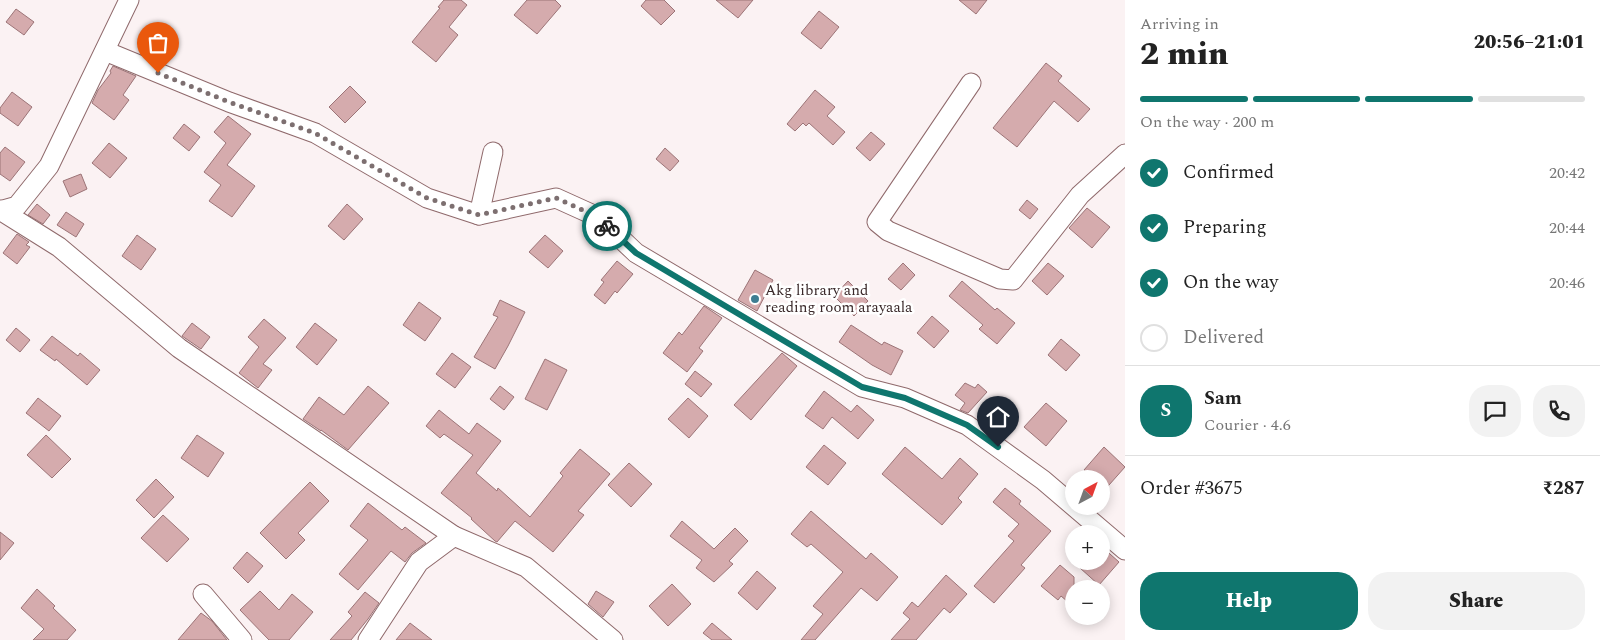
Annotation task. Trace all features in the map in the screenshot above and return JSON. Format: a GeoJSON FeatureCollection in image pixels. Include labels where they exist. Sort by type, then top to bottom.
{"type":"FeatureCollection","features":[{"type":"Feature","properties":{"kind":"street"},"geometry":{"type":"LineString","coordinates":[[0,211],[17,206],[48,166],[129,0]]}},
{"type":"Feature","properties":{"kind":"street"},"geometry":{"type":"LineString","coordinates":[[105,51],[229,102],[315,133],[427,198],[479,215],[556,198],[598,217],[636,253],[862,387],[905,398],[967,425],[1043,480],[1125,550]]}},
{"type":"Feature","properties":{"kind":"street"},"geometry":{"type":"LineString","coordinates":[[971,83],[878,222],[888,231],[1000,279],[1013,280],[1080,195],[1125,154]]}},
{"type":"Feature","properties":{"kind":"street"},"geometry":{"type":"LineString","coordinates":[[479,215],[493,152]]}},
{"type":"Feature","properties":{"kind":"street"},"geometry":{"type":"LineString","coordinates":[[0,211],[58,247],[179,348],[454,536],[526,567],[612,640]]}},
{"type":"Feature","properties":{"kind":"street"},"geometry":{"type":"LineString","coordinates":[[368,640],[420,562],[454,536]]}},
{"type":"Feature","properties":{"kind":"street"},"geometry":{"type":"LineString","coordinates":[[203,594],[242,640]]}},
{"type":"Feature","properties":{"kind":"building"},"geometry":{"type":"Polygon","coordinates":[[[444,0],[461,0],[467,5],[449,27],[458,35],[436,62],[412,42],[440,8],[438,7],[444,0]]]}},
{"type":"Feature","properties":{"kind":"building"},"geometry":{"type":"Polygon","coordinates":[[[527,0],[555,0],[561,6],[537,34],[514,15],[527,0]]]}},
{"type":"Feature","properties":{"kind":"building"},"geometry":{"type":"Polygon","coordinates":[[[646,0],[664,0],[675,11],[661,25],[641,6],[646,0]]]}},
{"type":"Feature","properties":{"kind":"building"},"geometry":{"type":"Polygon","coordinates":[[[716,0],[753,0],[738,18],[716,0]]]}},
{"type":"Feature","properties":{"kind":"building"},"geometry":{"type":"Polygon","coordinates":[[[959,0],[987,0],[976,14],[959,0]]]}},
{"type":"Feature","properties":{"kind":"building"},"geometry":{"type":"Polygon","coordinates":[[[16,9],[34,22],[24,35],[6,22],[16,9]]]}},
{"type":"Feature","properties":{"kind":"building"},"geometry":{"type":"Polygon","coordinates":[[[819,11],[839,27],[821,49],[801,33],[819,11]]]}},
{"type":"Feature","properties":{"kind":"building"},"geometry":{"type":"Polygon","coordinates":[[[1046,63],[1062,76],[1058,81],[1090,109],[1078,122],[1054,101],[1017,147],[993,128],[1046,63]]]}},
{"type":"Feature","properties":{"kind":"building"},"geometry":{"type":"Polygon","coordinates":[[[113,66],[136,76],[123,95],[129,100],[114,120],[92,103],[98,90],[111,73],[110,71],[113,66]]]}},
{"type":"Feature","properties":{"kind":"building"},"geometry":{"type":"Polygon","coordinates":[[[350,86],[366,102],[345,123],[329,107],[350,86]]]}},
{"type":"Feature","properties":{"kind":"building"},"geometry":{"type":"Polygon","coordinates":[[[815,90],[835,107],[827,116],[845,132],[833,145],[809,123],[806,126],[803,123],[795,131],[787,124],[815,90]]]}},
{"type":"Feature","properties":{"kind":"building"},"geometry":{"type":"Polygon","coordinates":[[[12,92],[32,107],[18,126],[0,113],[0,108],[12,92]]]}},
{"type":"Feature","properties":{"kind":"building"},"geometry":{"type":"Polygon","coordinates":[[[228,116],[251,134],[227,165],[255,186],[232,217],[209,201],[221,185],[204,172],[226,143],[214,132],[228,116]]]}},
{"type":"Feature","properties":{"kind":"building"},"geometry":{"type":"Polygon","coordinates":[[[184,124],[200,137],[189,151],[173,138],[184,124]]]}},
{"type":"Feature","properties":{"kind":"building"},"geometry":{"type":"Polygon","coordinates":[[[871,132],[885,144],[870,161],[856,148],[871,132]]]}},
{"type":"Feature","properties":{"kind":"building"},"geometry":{"type":"Polygon","coordinates":[[[109,143],[127,158],[110,178],[92,163],[109,143]]]}},
{"type":"Feature","properties":{"kind":"building"},"geometry":{"type":"Polygon","coordinates":[[[5,147],[25,162],[10,181],[0,174],[0,153],[5,147]]]}},
{"type":"Feature","properties":{"kind":"building"},"geometry":{"type":"Polygon","coordinates":[[[665,148],[679,161],[670,171],[656,159],[665,148]]]}},
{"type":"Feature","properties":{"kind":"building"},"geometry":{"type":"Polygon","coordinates":[[[81,174],[87,189],[70,197],[63,181],[81,174]]]}},
{"type":"Feature","properties":{"kind":"building"},"geometry":{"type":"Polygon","coordinates":[[[1027,200],[1038,209],[1030,219],[1019,210],[1027,200]]]}},
{"type":"Feature","properties":{"kind":"building"},"geometry":{"type":"Polygon","coordinates":[[[37,204],[50,215],[43,224],[28,215],[37,204]]]}},
{"type":"Feature","properties":{"kind":"building"},"geometry":{"type":"Polygon","coordinates":[[[347,204],[363,219],[344,240],[328,226],[347,204]]]}},
{"type":"Feature","properties":{"kind":"building"},"geometry":{"type":"Polygon","coordinates":[[[1087,208],[1110,227],[1092,248],[1069,228],[1087,208]]]}},
{"type":"Feature","properties":{"kind":"building"},"geometry":{"type":"Polygon","coordinates":[[[66,212],[84,224],[76,237],[57,225],[66,212]]]}},
{"type":"Feature","properties":{"kind":"building"},"geometry":{"type":"Polygon","coordinates":[[[17,234],[29,242],[26,245],[30,247],[17,264],[3,253],[17,234]]]}},
{"type":"Feature","properties":{"kind":"building"},"geometry":{"type":"Polygon","coordinates":[[[137,235],[156,249],[141,270],[122,256],[137,235]]]}},
{"type":"Feature","properties":{"kind":"building"},"geometry":{"type":"Polygon","coordinates":[[[545,235],[563,251],[548,268],[529,252],[545,235]]]}},
{"type":"Feature","properties":{"kind":"building"},"geometry":{"type":"Polygon","coordinates":[[[617,261],[633,274],[617,293],[615,291],[605,304],[594,295],[604,282],[601,280],[617,261]]]}},
{"type":"Feature","properties":{"kind":"building"},"geometry":{"type":"Polygon","coordinates":[[[903,263],[915,275],[901,290],[888,279],[903,263]]]}},
{"type":"Feature","properties":{"kind":"building"},"geometry":{"type":"Polygon","coordinates":[[[1048,263],[1064,276],[1047,295],[1032,281],[1048,263]]]}},
{"type":"Feature","properties":{"kind":"building"},"geometry":{"type":"Polygon","coordinates":[[[755,270],[773,280],[757,311],[738,300],[755,270]]]}},
{"type":"Feature","properties":{"kind":"building"},"geometry":{"type":"Polygon","coordinates":[[[848,281],[868,301],[854,316],[834,296],[848,281]]]}},
{"type":"Feature","properties":{"kind":"building"},"geometry":{"type":"Polygon","coordinates":[[[962,281],[995,310],[997,308],[1015,323],[997,344],[979,329],[983,325],[949,296],[962,281]]]}},
{"type":"Feature","properties":{"kind":"building"},"geometry":{"type":"Polygon","coordinates":[[[500,300],[525,312],[495,369],[474,357],[498,317],[493,315],[500,300]]]}},
{"type":"Feature","properties":{"kind":"building"},"geometry":{"type":"Polygon","coordinates":[[[419,302],[441,318],[425,341],[403,325],[419,302]]]}},
{"type":"Feature","properties":{"kind":"building"},"geometry":{"type":"Polygon","coordinates":[[[704,306],[722,318],[699,348],[703,351],[687,372],[663,353],[679,332],[682,335],[704,306]]]}},
{"type":"Feature","properties":{"kind":"building"},"geometry":{"type":"Polygon","coordinates":[[[932,316],[949,331],[934,348],[917,333],[932,316]]]}},
{"type":"Feature","properties":{"kind":"building"},"geometry":{"type":"Polygon","coordinates":[[[264,319],[286,338],[263,364],[272,370],[258,388],[239,373],[259,347],[248,337],[264,319]]]}},
{"type":"Feature","properties":{"kind":"building"},"geometry":{"type":"Polygon","coordinates":[[[192,323],[210,337],[201,349],[182,336],[192,323]]]}},
{"type":"Feature","properties":{"kind":"building"},"geometry":{"type":"Polygon","coordinates":[[[315,323],[337,340],[317,365],[296,347],[315,323]]]}},
{"type":"Feature","properties":{"kind":"building"},"geometry":{"type":"Polygon","coordinates":[[[851,325],[882,345],[884,342],[903,351],[891,375],[872,365],[839,342],[851,325]]]}},
{"type":"Feature","properties":{"kind":"building"},"geometry":{"type":"Polygon","coordinates":[[[16,328],[30,340],[20,352],[6,340],[16,328]]]}},
{"type":"Feature","properties":{"kind":"building"},"geometry":{"type":"Polygon","coordinates":[[[52,336],[78,356],[80,353],[100,370],[87,385],[56,359],[55,361],[40,350],[52,336]]]}},
{"type":"Feature","properties":{"kind":"building"},"geometry":{"type":"Polygon","coordinates":[[[1061,339],[1080,355],[1066,371],[1048,355],[1061,339]]]}},
{"type":"Feature","properties":{"kind":"building"},"geometry":{"type":"Polygon","coordinates":[[[452,353],[471,367],[455,388],[436,374],[452,353]]]}},
{"type":"Feature","properties":{"kind":"building"},"geometry":{"type":"Polygon","coordinates":[[[782,353],[797,366],[751,420],[734,405],[782,353]]]}},
{"type":"Feature","properties":{"kind":"building"},"geometry":{"type":"Polygon","coordinates":[[[545,359],[567,370],[547,410],[525,399],[545,359]]]}},
{"type":"Feature","properties":{"kind":"building"},"geometry":{"type":"Polygon","coordinates":[[[695,371],[712,384],[701,397],[685,384],[695,371]]]}},
{"type":"Feature","properties":{"kind":"building"},"geometry":{"type":"Polygon","coordinates":[[[965,383],[975,388],[978,384],[987,392],[968,413],[960,410],[965,403],[955,395],[965,383]]]}},
{"type":"Feature","properties":{"kind":"building"},"geometry":{"type":"Polygon","coordinates":[[[368,386],[389,403],[348,450],[303,419],[319,397],[344,415],[368,386]]]}},
{"type":"Feature","properties":{"kind":"building"},"geometry":{"type":"Polygon","coordinates":[[[500,386],[514,397],[504,410],[490,399],[500,386]]]}},
{"type":"Feature","properties":{"kind":"building"},"geometry":{"type":"Polygon","coordinates":[[[824,391],[851,412],[857,405],[874,420],[858,439],[832,417],[823,429],[805,416],[824,391]]]}},
{"type":"Feature","properties":{"kind":"building"},"geometry":{"type":"Polygon","coordinates":[[[38,398],[61,416],[49,431],[26,413],[38,398]]]}},
{"type":"Feature","properties":{"kind":"building"},"geometry":{"type":"Polygon","coordinates":[[[688,398],[708,416],[689,438],[668,419],[688,398]]]}},
{"type":"Feature","properties":{"kind":"building"},"geometry":{"type":"Polygon","coordinates":[[[1046,403],[1067,421],[1046,446],[1024,427],[1046,403]]]}},
{"type":"Feature","properties":{"kind":"building"},"geometry":{"type":"Polygon","coordinates":[[[439,410],[469,434],[477,423],[501,441],[476,473],[497,491],[498,488],[530,517],[563,476],[560,473],[580,449],[610,474],[578,511],[584,515],[553,552],[515,521],[497,542],[472,518],[441,493],[473,455],[444,434],[440,438],[426,426],[439,410]]]}},
{"type":"Feature","properties":{"kind":"building"},"geometry":{"type":"Polygon","coordinates":[[[46,435],[71,459],[52,478],[27,455],[46,435]]]}},
{"type":"Feature","properties":{"kind":"building"},"geometry":{"type":"Polygon","coordinates":[[[197,435],[224,453],[208,477],[181,458],[197,435]]]}},
{"type":"Feature","properties":{"kind":"building"},"geometry":{"type":"Polygon","coordinates":[[[824,445],[846,463],[828,485],[806,467],[824,445]]]}},
{"type":"Feature","properties":{"kind":"building"},"geometry":{"type":"Polygon","coordinates":[[[905,447],[942,479],[960,458],[978,474],[958,498],[962,502],[942,525],[882,474],[905,447]]]}},
{"type":"Feature","properties":{"kind":"building"},"geometry":{"type":"Polygon","coordinates":[[[1104,447],[1125,467],[1110,484],[1110,470],[1084,470],[1104,447]]]}},
{"type":"Feature","properties":{"kind":"building"},"geometry":{"type":"Polygon","coordinates":[[[629,463],[652,484],[631,507],[608,485],[629,463]]]}},
{"type":"Feature","properties":{"kind":"building"},"geometry":{"type":"Polygon","coordinates":[[[156,479],[174,497],[154,518],[136,500],[156,479]]]}},
{"type":"Feature","properties":{"kind":"building"},"geometry":{"type":"Polygon","coordinates":[[[310,482],[329,501],[298,533],[305,540],[286,559],[260,533],[310,482]]]}},
{"type":"Feature","properties":{"kind":"building"},"geometry":{"type":"Polygon","coordinates":[[[1005,488],[1021,501],[1019,504],[1051,531],[1021,565],[1025,568],[994,603],[974,586],[1014,541],[1008,536],[1019,524],[993,502],[1005,488]]]}},
{"type":"Feature","properties":{"kind":"building"},"geometry":{"type":"Polygon","coordinates":[[[368,503],[402,530],[405,527],[426,543],[412,553],[405,562],[391,551],[358,590],[339,574],[368,540],[350,526],[368,503]]]}},
{"type":"Feature","properties":{"kind":"building"},"geometry":{"type":"Polygon","coordinates":[[[811,511],[866,559],[871,553],[898,577],[877,601],[861,588],[815,640],[801,640],[823,614],[813,606],[843,572],[811,544],[807,547],[791,534],[811,511]]]}},
{"type":"Feature","properties":{"kind":"building"},"geometry":{"type":"Polygon","coordinates":[[[163,515],[189,539],[167,562],[141,538],[163,515]]]}},
{"type":"Feature","properties":{"kind":"building"},"geometry":{"type":"Polygon","coordinates":[[[682,521],[714,549],[735,528],[748,541],[729,561],[733,564],[714,582],[696,568],[702,560],[670,536],[682,521]]]}},
{"type":"Feature","properties":{"kind":"building"},"geometry":{"type":"Polygon","coordinates":[[[0,532],[14,543],[0,560],[0,532]]]}},
{"type":"Feature","properties":{"kind":"building"},"geometry":{"type":"Polygon","coordinates":[[[247,552],[263,566],[248,583],[233,568],[247,552]]]}},
{"type":"Feature","properties":{"kind":"building"},"geometry":{"type":"Polygon","coordinates":[[[1110,554],[1119,562],[1103,580],[1093,580],[1082,570],[1110,570],[1110,554]]]}},
{"type":"Feature","properties":{"kind":"building"},"geometry":{"type":"Polygon","coordinates":[[[1060,565],[1074,577],[1074,580],[1065,580],[1065,599],[1061,596],[1058,600],[1041,586],[1060,565]]]}},
{"type":"Feature","properties":{"kind":"building"},"geometry":{"type":"Polygon","coordinates":[[[757,571],[776,588],[757,610],[738,593],[757,571]]]}},
{"type":"Feature","properties":{"kind":"building"},"geometry":{"type":"Polygon","coordinates":[[[946,575],[967,594],[950,613],[944,608],[916,640],[891,640],[910,619],[903,613],[912,602],[918,607],[946,575]]]}},
{"type":"Feature","properties":{"kind":"building"},"geometry":{"type":"Polygon","coordinates":[[[672,584],[691,604],[668,626],[649,606],[672,584]]]}},
{"type":"Feature","properties":{"kind":"building"},"geometry":{"type":"Polygon","coordinates":[[[37,589],[55,606],[53,608],[76,630],[67,640],[33,640],[44,629],[21,608],[37,589]]]}},
{"type":"Feature","properties":{"kind":"building"},"geometry":{"type":"Polygon","coordinates":[[[260,591],[279,610],[292,594],[313,612],[289,640],[269,640],[240,610],[260,591]]]}},
{"type":"Feature","properties":{"kind":"building"},"geometry":{"type":"Polygon","coordinates":[[[596,591],[614,602],[603,617],[588,604],[596,591]]]}},
{"type":"Feature","properties":{"kind":"building"},"geometry":{"type":"Polygon","coordinates":[[[365,592],[379,603],[368,619],[351,640],[330,640],[352,616],[348,612],[365,592]]]}},
{"type":"Feature","properties":{"kind":"building"},"geometry":{"type":"Polygon","coordinates":[[[201,613],[212,621],[227,640],[178,640],[201,613]]]}},
{"type":"Feature","properties":{"kind":"building"},"geometry":{"type":"Polygon","coordinates":[[[410,623],[432,640],[396,640],[410,623]]]}},
{"type":"Feature","properties":{"kind":"building"},"geometry":{"type":"Polygon","coordinates":[[[712,623],[732,640],[712,640],[703,633],[712,623]]]}},
{"type":"Feature","properties":{"kind":"way so far"},"geometry":{"type":"LineString","coordinates":[[158,73],[229,102],[315,133],[427,198],[479,215],[556,198],[598,217],[607,226]]}},
{"type":"Feature","properties":{"kind":"place","name":"Akg library and reading room arayaala"},"geometry":{"type":"Point","coordinates":[755,299]}},
{"type":"Feature","properties":{"kind":"route"},"geometry":{"type":"LineString","coordinates":[[607,226],[636,253],[862,387],[894,394],[967,425],[998,447]]}}]}
